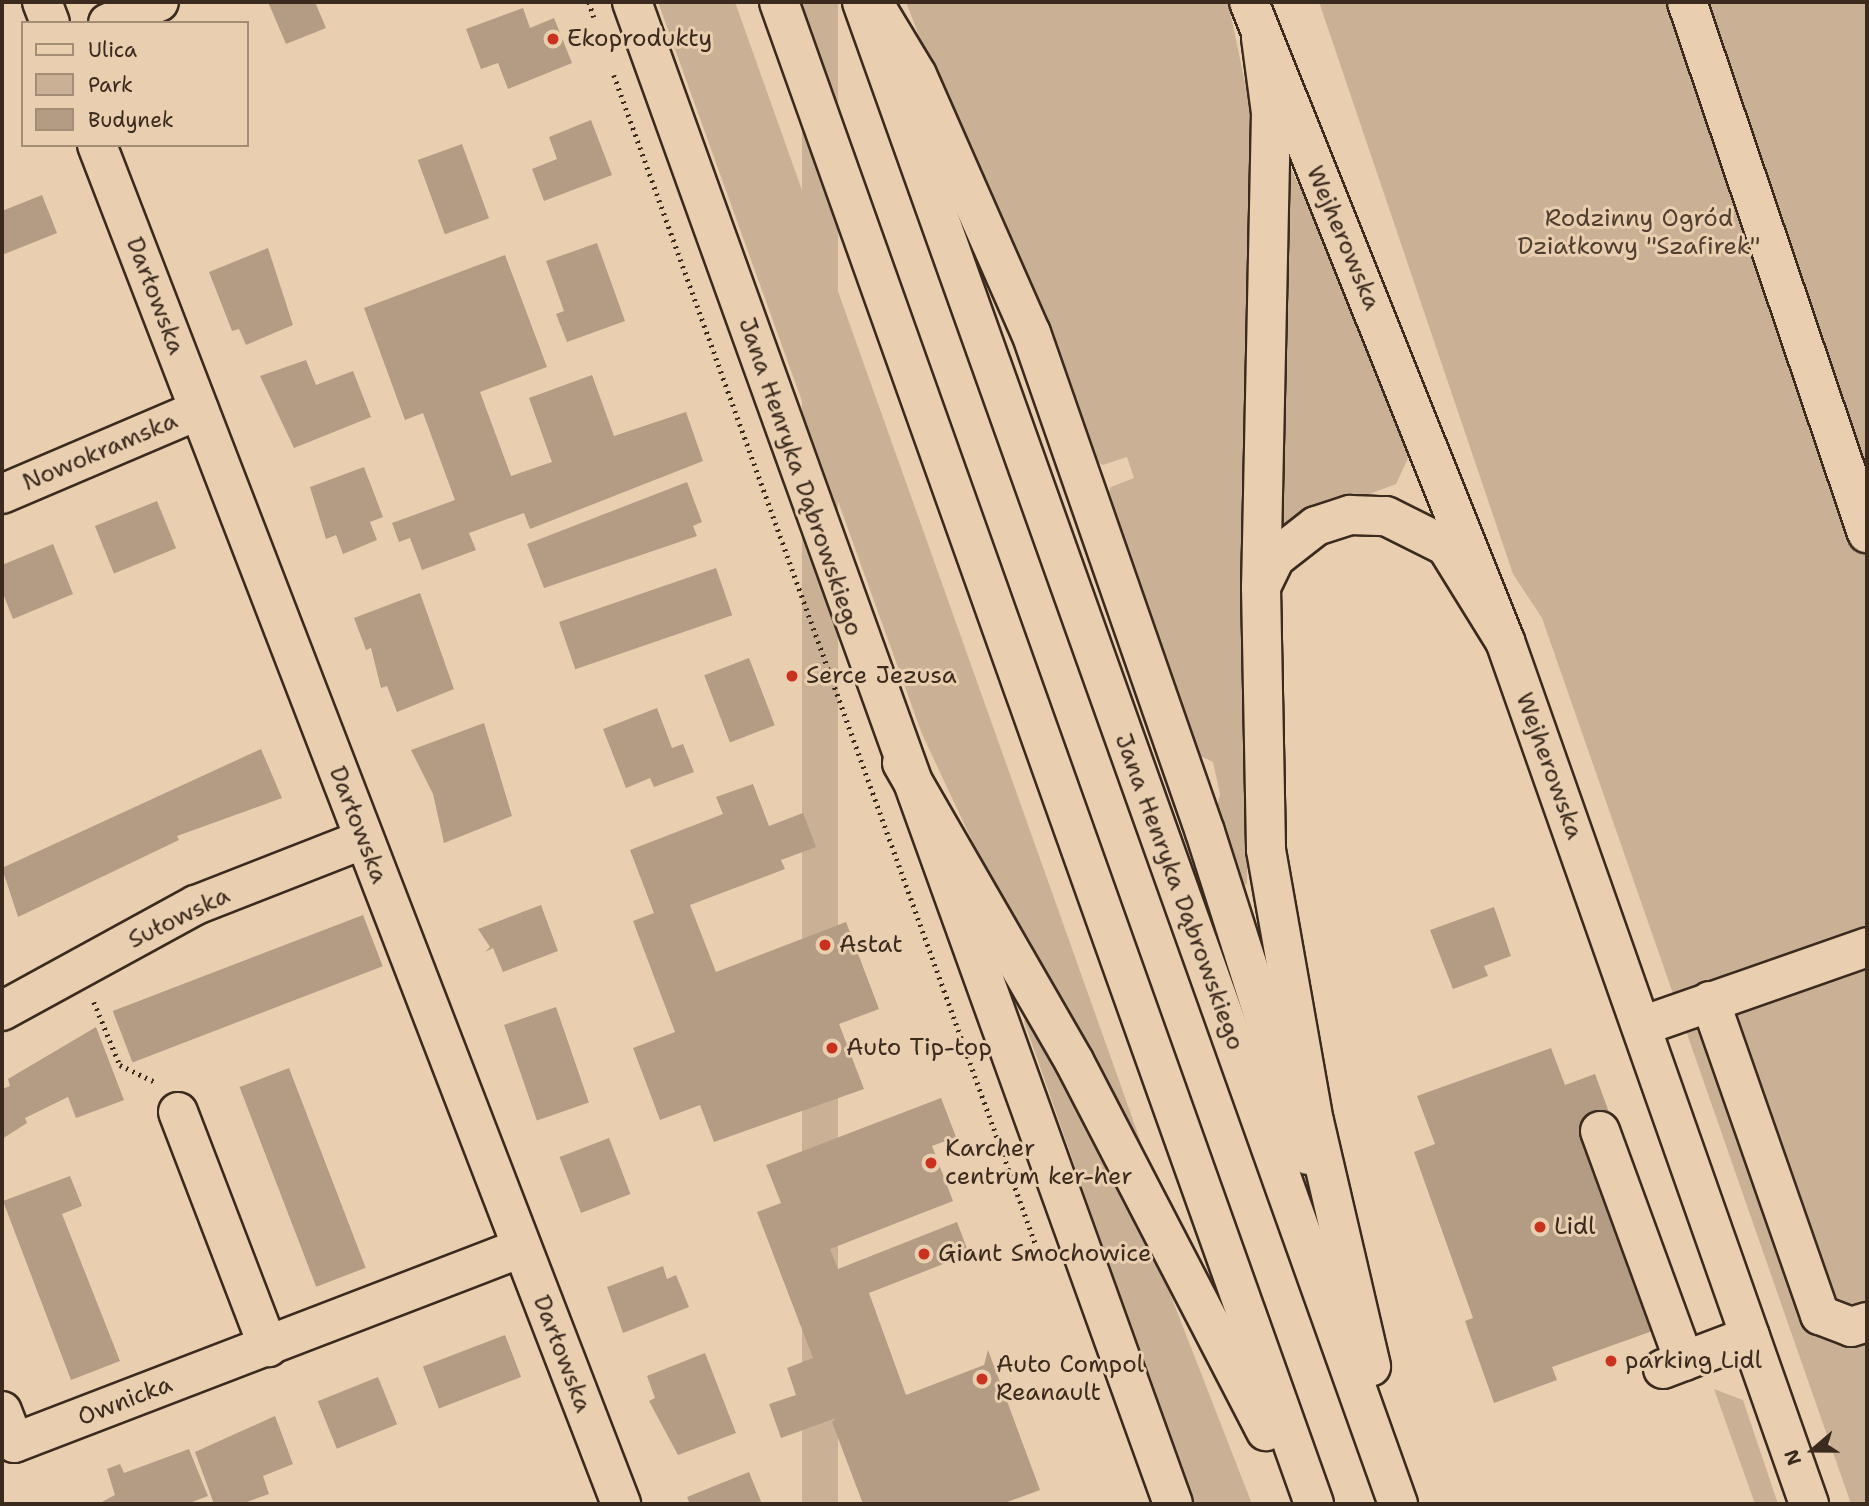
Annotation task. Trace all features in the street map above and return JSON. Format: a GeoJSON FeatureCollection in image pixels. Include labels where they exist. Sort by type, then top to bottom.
{"type":"FeatureCollection","features":[{"type":"Feature","properties":{"kind":"street"},"geometry":{"type":"LineString","coordinates":[[42,2],[49,21]]}},
{"type":"Feature","properties":{"kind":"street"},"geometry":{"type":"LineString","coordinates":[[113,21],[159,2]]}},
{"type":"Feature","properties":{"kind":"street","name":"Jana Henryka Dąbrowskiego"},"geometry":{"type":"LineString","coordinates":[[632,2],[902,763],[1173,1504]]}},
{"type":"Feature","properties":{"kind":"street"},"geometry":{"type":"LineString","coordinates":[[779,2],[1314,1504]]}},
{"type":"Feature","properties":{"kind":"street","name":"Jana Henryka Dąbrowskiego"},"geometry":{"type":"LineString","coordinates":[[862,2],[1400,1504]]}},
{"type":"Feature","properties":{"kind":"street"},"geometry":{"type":"LineString","coordinates":[[873,2],[917,75],[1027,320],[1205,832],[1352,1287]]}},
{"type":"Feature","properties":{"kind":"street"},"geometry":{"type":"LineString","coordinates":[[1249,2],[1261,38],[1271,113],[1261,587],[1266,850],[1285,979],[1400,1504]]}},
{"type":"Feature","properties":{"kind":"street"},"geometry":{"type":"LineString","coordinates":[[1687,2],[1867,533]]}},
{"type":"Feature","properties":{"kind":"street","name":"Wejherowska"},"geometry":{"type":"LineString","coordinates":[[1261,38],[1505,641],[1809,1504]]}},
{"type":"Feature","properties":{"kind":"street","name":"Darłowska"},"geometry":{"type":"LineString","coordinates":[[98,147],[621,1504]]}},
{"type":"Feature","properties":{"kind":"street","name":"Nowokramska"},"geometry":{"type":"LineString","coordinates":[[2,494],[199,410]]}},
{"type":"Feature","properties":{"kind":"street"},"geometry":{"type":"LineString","coordinates":[[1261,587],[1275,558],[1316,526],[1350,515],[1386,516],[1446,546],[1505,641]]}},
{"type":"Feature","properties":{"kind":"street"},"geometry":{"type":"LineString","coordinates":[[902,763],[1087,1085],[1304,1504]]}},
{"type":"Feature","properties":{"kind":"street","name":"Sułowska"},"geometry":{"type":"LineString","coordinates":[[2,1011],[197,905],[363,839]]}},
{"type":"Feature","properties":{"kind":"street"},"geometry":{"type":"LineString","coordinates":[[1642,1026],[1867,947]]}},
{"type":"Feature","properties":{"kind":"street"},"geometry":{"type":"LineString","coordinates":[[1710,1001],[1819,1315],[1851,1327],[1867,1322]]}},
{"type":"Feature","properties":{"kind":"street"},"geometry":{"type":"LineString","coordinates":[[178,1112],[268,1347]]}},
{"type":"Feature","properties":{"kind":"street"},"geometry":{"type":"LineString","coordinates":[[1600,1131],[1673,1365],[1750,1336]]}},
{"type":"Feature","properties":{"kind":"street","name":"Ownicka"},"geometry":{"type":"LineString","coordinates":[[2,1411],[14,1443],[521,1248]]}},
{"type":"Feature","properties":{"kind":"path"},"geometry":{"type":"LineString","coordinates":[[589,2],[598,28]]}},
{"type":"Feature","properties":{"kind":"path"},"geometry":{"type":"LineString","coordinates":[[611,66],[1042,1263]]}},
{"type":"Feature","properties":{"kind":"path"},"geometry":{"type":"LineString","coordinates":[[78,970],[120,1065],[175,1092],[178,1112]]}},
{"type":"Feature","properties":{"kind":"green space"},"geometry":{"type":"Polygon","coordinates":[[[658,2],[735,2],[1148,1162],[975,847],[922,734],[658,2]]]}},
{"type":"Feature","properties":{"kind":"green space"},"geometry":{"type":"Polygon","coordinates":[[[802,2],[838,2],[838,1504],[802,1504],[802,2]]]}},
{"type":"Feature","properties":{"kind":"green space"},"geometry":{"type":"Polygon","coordinates":[[[906,2],[1228,2],[1250,106],[1253,165],[1247,884],[1242,886],[1213,823],[1220,794],[1213,762],[1196,754],[1106,497],[1111,487],[1134,478],[1127,457],[1103,465],[1093,460],[1041,306],[953,125],[906,2]]]}},
{"type":"Feature","properties":{"kind":"green space","name":"Rodzinny Ogród Działkowy \"Szafirek\""},"geometry":{"type":"Polygon","coordinates":[[[1319,2],[1867,2],[1867,1504],[1851,1504],[1542,618],[1513,574],[1319,2]]]}},
{"type":"Feature","properties":{"kind":"green space"},"geometry":{"type":"Polygon","coordinates":[[[1282,150],[1334,258],[1410,454],[1396,484],[1281,527],[1282,150]]]}},
{"type":"Feature","properties":{"kind":"green space"},"geometry":{"type":"Polygon","coordinates":[[[1029,1016],[1148,1237],[1252,1504],[1193,1504],[1024,1021],[1029,1016]]]}},
{"type":"Feature","properties":{"kind":"green space"},"geometry":{"type":"Polygon","coordinates":[[[1714,1389],[1743,1400],[1778,1504],[1755,1504],[1714,1389]]]}},
{"type":"Feature","properties":{"kind":"building"},"geometry":{"type":"Polygon","coordinates":[[[268,2],[315,2],[326,28],[286,44],[268,2]]]}},
{"type":"Feature","properties":{"kind":"building"},"geometry":{"type":"Polygon","coordinates":[[[523,8],[530,28],[554,18],[572,63],[508,89],[498,63],[481,69],[466,29],[523,8]]]}},
{"type":"Feature","properties":{"kind":"building"},"geometry":{"type":"Polygon","coordinates":[[[591,120],[612,175],[544,201],[532,169],[557,159],[549,137],[591,120]]]}},
{"type":"Feature","properties":{"kind":"building"},"geometry":{"type":"Polygon","coordinates":[[[462,144],[489,218],[445,234],[418,160],[462,144]]]}},
{"type":"Feature","properties":{"kind":"building"},"geometry":{"type":"Polygon","coordinates":[[[42,195],[57,233],[2,255],[2,211],[42,195]]]}},
{"type":"Feature","properties":{"kind":"building"},"geometry":{"type":"Polygon","coordinates":[[[597,243],[625,321],[567,342],[556,314],[564,311],[546,261],[597,243]]]}},
{"type":"Feature","properties":{"kind":"building"},"geometry":{"type":"Polygon","coordinates":[[[268,248],[293,325],[246,345],[239,329],[232,331],[209,272],[268,248]]]}},
{"type":"Feature","properties":{"kind":"building"},"geometry":{"type":"Polygon","coordinates":[[[505,255],[547,367],[480,392],[511,476],[552,462],[529,398],[592,375],[614,436],[686,412],[703,461],[530,529],[524,513],[469,533],[476,550],[422,570],[410,538],[399,542],[392,523],[455,500],[423,413],[405,420],[364,308],[505,255]]]}},
{"type":"Feature","properties":{"kind":"building"},"geometry":{"type":"Polygon","coordinates":[[[306,360],[316,385],[353,371],[371,417],[294,448],[260,376],[306,360]]]}},
{"type":"Feature","properties":{"kind":"building"},"geometry":{"type":"Polygon","coordinates":[[[364,467],[383,517],[370,522],[377,540],[343,554],[336,535],[326,539],[310,487],[364,467]]]}},
{"type":"Feature","properties":{"kind":"building"},"geometry":{"type":"Polygon","coordinates":[[[687,482],[702,522],[693,526],[697,536],[544,588],[527,544],[687,482]]]}},
{"type":"Feature","properties":{"kind":"building"},"geometry":{"type":"Polygon","coordinates":[[[157,501],[176,548],[114,573],[95,526],[157,501]]]}},
{"type":"Feature","properties":{"kind":"building"},"geometry":{"type":"Polygon","coordinates":[[[53,544],[73,594],[13,619],[2,591],[2,565],[53,544]]]}},
{"type":"Feature","properties":{"kind":"building"},"geometry":{"type":"Polygon","coordinates":[[[716,568],[732,615],[575,669],[559,622],[716,568]]]}},
{"type":"Feature","properties":{"kind":"building"},"geometry":{"type":"Polygon","coordinates":[[[420,593],[454,689],[397,712],[387,686],[381,688],[371,648],[366,650],[354,618],[420,593]]]}},
{"type":"Feature","properties":{"kind":"building"},"geometry":{"type":"Polygon","coordinates":[[[749,658],[775,725],[730,742],[704,675],[749,658]]]}},
{"type":"Feature","properties":{"kind":"building"},"geometry":{"type":"Polygon","coordinates":[[[657,708],[672,748],[683,744],[694,772],[654,787],[650,778],[626,788],[603,729],[657,708]]]}},
{"type":"Feature","properties":{"kind":"building"},"geometry":{"type":"Polygon","coordinates":[[[484,723],[512,816],[444,843],[433,794],[411,750],[484,723]]]}},
{"type":"Feature","properties":{"kind":"building"},"geometry":{"type":"Polygon","coordinates":[[[261,749],[282,798],[177,836],[179,840],[18,917],[2,868],[261,749]]]}},
{"type":"Feature","properties":{"kind":"building"},"geometry":{"type":"Polygon","coordinates":[[[753,784],[769,826],[803,813],[816,847],[781,860],[785,869],[690,905],[716,972],[846,922],[879,1009],[839,1024],[864,1089],[714,1142],[700,1105],[660,1120],[633,1048],[675,1032],[633,921],[654,913],[630,850],[723,814],[716,797],[753,784]]]}},
{"type":"Feature","properties":{"kind":"building"},"geometry":{"type":"Polygon","coordinates":[[[541,905],[558,951],[503,972],[493,948],[485,952],[490,947],[478,929],[541,905]]]}},
{"type":"Feature","properties":{"kind":"building"},"geometry":{"type":"Polygon","coordinates":[[[1494,907],[1511,956],[1484,966],[1488,976],[1453,989],[1430,930],[1494,907]]]}},
{"type":"Feature","properties":{"kind":"building"},"geometry":{"type":"Polygon","coordinates":[[[363,915],[383,966],[133,1062],[113,1011],[363,915]]]}},
{"type":"Feature","properties":{"kind":"building"},"geometry":{"type":"Polygon","coordinates":[[[556,1007],[589,1102],[537,1120],[504,1025],[556,1007]]]}},
{"type":"Feature","properties":{"kind":"building"},"geometry":{"type":"Polygon","coordinates":[[[96,1027],[124,1100],[76,1118],[68,1097],[25,1118],[27,1123],[2,1139],[2,1089],[10,1086],[8,1079],[96,1027]]]}},
{"type":"Feature","properties":{"kind":"building","name":"Lidl"},"geometry":{"type":"Polygon","coordinates":[[[1551,1048],[1565,1085],[1595,1074],[1614,1126],[1658,1329],[1552,1367],[1557,1380],[1494,1403],[1465,1321],[1473,1318],[1414,1152],[1435,1144],[1417,1096],[1551,1048]]]}},
{"type":"Feature","properties":{"kind":"building"},"geometry":{"type":"Polygon","coordinates":[[[289,1068],[366,1268],[316,1287],[240,1087],[289,1068]]]}},
{"type":"Feature","properties":{"kind":"building"},"geometry":{"type":"Polygon","coordinates":[[[941,1098],[956,1137],[932,1146],[953,1201],[830,1249],[838,1269],[957,1222],[969,1254],[869,1293],[906,1395],[984,1365],[988,1350],[1040,1490],[1002,1504],[863,1504],[832,1422],[836,1418],[781,1438],[769,1404],[796,1395],[787,1368],[813,1358],[757,1212],[781,1203],[766,1165],[941,1098]]]}},
{"type":"Feature","properties":{"kind":"building"},"geometry":{"type":"Polygon","coordinates":[[[609,1138],[631,1194],[581,1213],[560,1157],[609,1138]]]}},
{"type":"Feature","properties":{"kind":"building"},"geometry":{"type":"Polygon","coordinates":[[[70,1176],[82,1206],[62,1214],[120,1361],[71,1380],[3,1201],[70,1176]]]}},
{"type":"Feature","properties":{"kind":"building"},"geometry":{"type":"Polygon","coordinates":[[[663,1266],[667,1279],[676,1275],[689,1307],[623,1333],[607,1287],[663,1266]]]}},
{"type":"Feature","properties":{"kind":"building"},"geometry":{"type":"Polygon","coordinates":[[[505,1335],[521,1377],[439,1409],[423,1367],[505,1335]]]}},
{"type":"Feature","properties":{"kind":"building"},"geometry":{"type":"Polygon","coordinates":[[[705,1353],[736,1433],[678,1455],[649,1401],[655,1398],[647,1376],[705,1353]]]}},
{"type":"Feature","properties":{"kind":"building"},"geometry":{"type":"Polygon","coordinates":[[[378,1377],[397,1424],[337,1449],[318,1401],[378,1377]]]}},
{"type":"Feature","properties":{"kind":"building"},"geometry":{"type":"Polygon","coordinates":[[[275,1416],[293,1464],[263,1476],[269,1494],[241,1504],[214,1504],[195,1452],[275,1416]]]}},
{"type":"Feature","properties":{"kind":"building"},"geometry":{"type":"Polygon","coordinates":[[[189,1449],[208,1496],[187,1504],[98,1504],[115,1495],[107,1469],[120,1464],[124,1473],[189,1449]]]}},
{"type":"Feature","properties":{"kind":"building"},"geometry":{"type":"Polygon","coordinates":[[[749,1472],[762,1504],[690,1504],[687,1497],[749,1472]]]}},
{"type":"Feature","properties":{"kind":"place","name":"Ekoprodukty"},"geometry":{"type":"Point","coordinates":[553,39]}},
{"type":"Feature","properties":{"kind":"place","name":"Serce Jezusa"},"geometry":{"type":"Point","coordinates":[792,676]}},
{"type":"Feature","properties":{"kind":"place","name":"Astat"},"geometry":{"type":"Point","coordinates":[825,945]}},
{"type":"Feature","properties":{"kind":"place","name":"Auto Tip-top"},"geometry":{"type":"Point","coordinates":[832,1048]}},
{"type":"Feature","properties":{"kind":"place","name":"Karcher centrum ker-her"},"geometry":{"type":"Point","coordinates":[931,1163]}},
{"type":"Feature","properties":{"kind":"place","name":"Lidl"},"geometry":{"type":"Point","coordinates":[1540,1227]}},
{"type":"Feature","properties":{"kind":"place","name":"Giant Smochowice"},"geometry":{"type":"Point","coordinates":[924,1254]}},
{"type":"Feature","properties":{"kind":"place","name":"parking Lidl"},"geometry":{"type":"Point","coordinates":[1611,1361]}},
{"type":"Feature","properties":{"kind":"place","name":"Auto Compol Reanault"},"geometry":{"type":"Point","coordinates":[982,1379]}}]}
